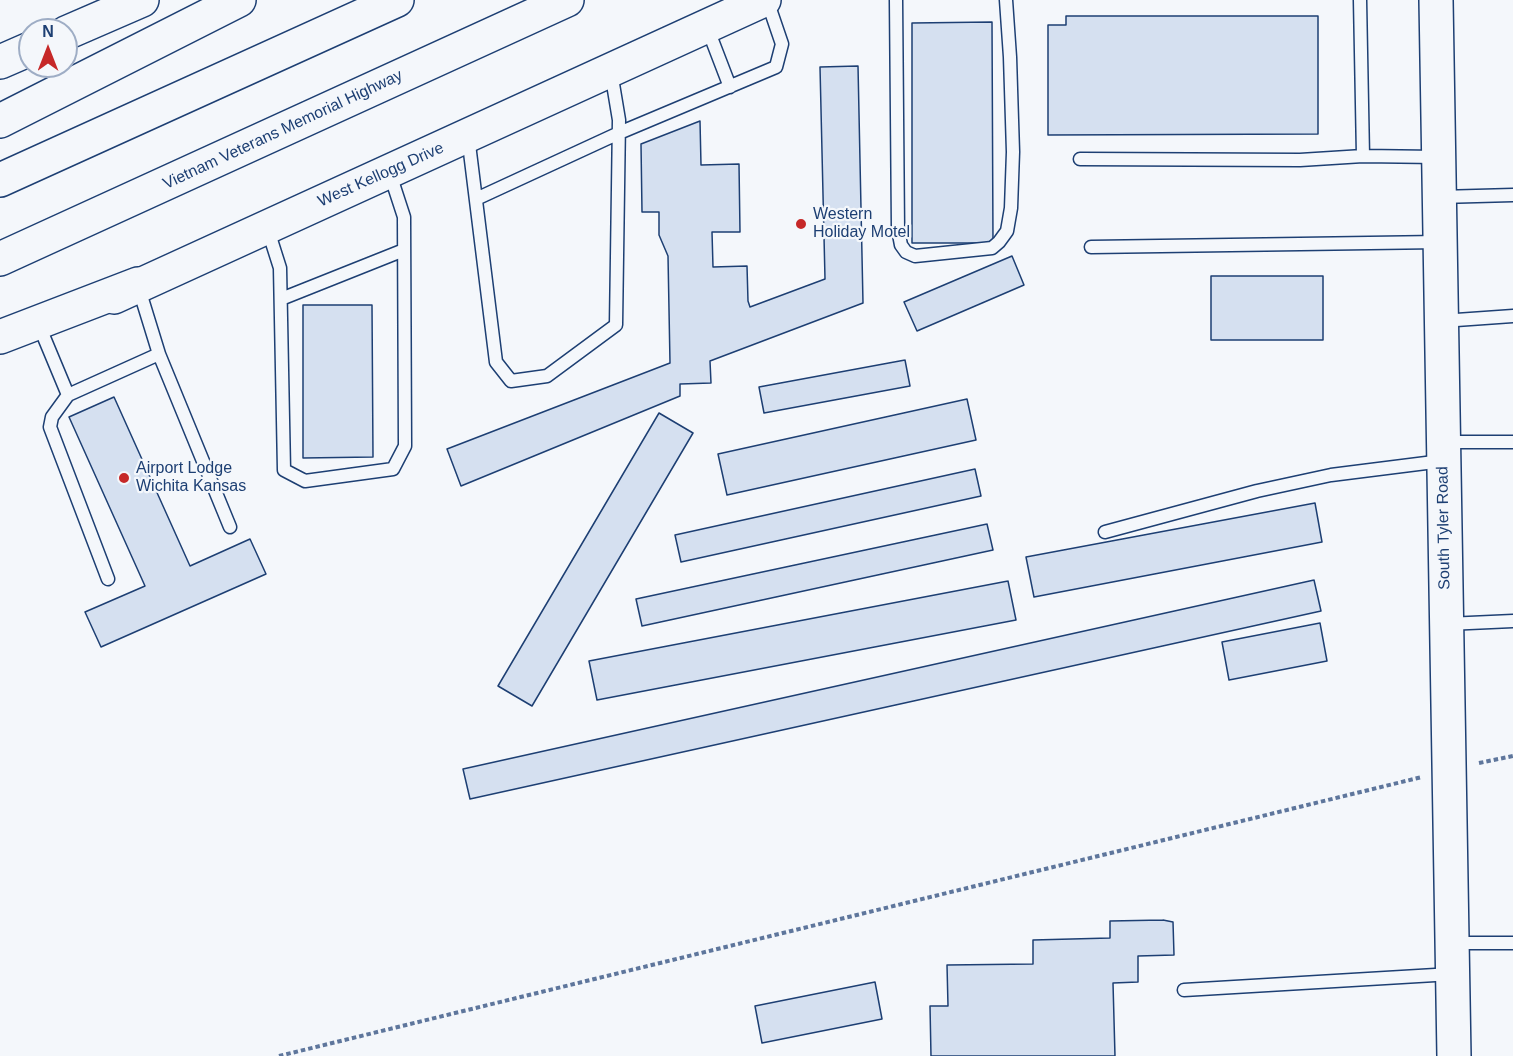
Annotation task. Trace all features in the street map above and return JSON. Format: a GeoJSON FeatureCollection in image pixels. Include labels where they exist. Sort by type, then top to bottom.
{"type":"FeatureCollection","features":[{"type":"Feature","properties":{"kind":"main road"},"geometry":{"type":"LineString","coordinates":[[78,28],[141,0]]}},
{"type":"Feature","properties":{"kind":"main road"},"geometry":{"type":"LineString","coordinates":[[0,121],[239,0]]}},
{"type":"Feature","properties":{"kind":"main road"},"geometry":{"type":"LineString","coordinates":[[0,180],[397,0]]}},
{"type":"Feature","properties":{"kind":"main road","name":"Vietnam Veterans Memorial Highway"},"geometry":{"type":"LineString","coordinates":[[0,259],[567,0]]}},
{"type":"Feature","properties":{"kind":"main road","name":"West Kellogg Drive"},"geometry":{"type":"LineString","coordinates":[[40,328],[766,0]]}},
{"type":"Feature","properties":{"kind":"main road","name":"South Tyler Road"},"geometry":{"type":"LineString","coordinates":[[1436,0],[1455,1056]]}},
{"type":"Feature","properties":{"kind":"main road"},"geometry":{"type":"LineString","coordinates":[[0,62],[18,54]]}},
{"type":"Feature","properties":{"kind":"main road"},"geometry":{"type":"LineString","coordinates":[[0,337],[40,328]]}},
{"type":"Feature","properties":{"kind":"main road"},"geometry":{"type":"LineString","coordinates":[[0,354],[40,328]]}},
{"type":"Feature","properties":{"kind":"lane"},"geometry":{"type":"LineString","coordinates":[[476,199],[619,133],[776,67],[782,44],[766,0]]}},
{"type":"Feature","properties":{"kind":"lane"},"geometry":{"type":"LineString","coordinates":[[896,0],[898,229],[901,245],[906,252],[915,256],[993,248],[1007,231],[1011,208],[1013,152],[1006,0]]}},
{"type":"Feature","properties":{"kind":"lane"},"geometry":{"type":"LineString","coordinates":[[1360,0],[1363,156]]}},
{"type":"Feature","properties":{"kind":"lane"},"geometry":{"type":"LineString","coordinates":[[706,26],[730,87]]}},
{"type":"Feature","properties":{"kind":"lane"},"geometry":{"type":"LineString","coordinates":[[468,135],[496,362],[511,381],[548,376],[616,325],[619,120],[611,70]]}},
{"type":"Feature","properties":{"kind":"lane"},"geometry":{"type":"LineString","coordinates":[[1080,159],[1300,160],[1363,156],[1439,157]]}},
{"type":"Feature","properties":{"kind":"lane"},"geometry":{"type":"LineString","coordinates":[[267,226],[280,268],[284,470],[305,481],[393,469],[405,446],[404,218],[389,171]]}},
{"type":"Feature","properties":{"kind":"lane"},"geometry":{"type":"LineString","coordinates":[[1440,197],[1513,195]]}},
{"type":"Feature","properties":{"kind":"lane"},"geometry":{"type":"LineString","coordinates":[[1091,247],[1440,242]]}},
{"type":"Feature","properties":{"kind":"lane"},"geometry":{"type":"LineString","coordinates":[[281,299],[404,250]]}},
{"type":"Feature","properties":{"kind":"lane"},"geometry":{"type":"LineString","coordinates":[[138,284],[159,354],[230,527]]}},
{"type":"Feature","properties":{"kind":"lane"},"geometry":{"type":"LineString","coordinates":[[1441,321],[1513,316]]}},
{"type":"Feature","properties":{"kind":"lane"},"geometry":{"type":"LineString","coordinates":[[40,328],[68,395]]}},
{"type":"Feature","properties":{"kind":"lane"},"geometry":{"type":"LineString","coordinates":[[108,579],[50,427],[52,417],[68,395],[159,354]]}},
{"type":"Feature","properties":{"kind":"lane"},"geometry":{"type":"LineString","coordinates":[[1105,532],[1330,475],[1443,451],[1513,442]]}},
{"type":"Feature","properties":{"kind":"lane"},"geometry":{"type":"LineString","coordinates":[[1446,624],[1513,621]]}},
{"type":"Feature","properties":{"kind":"lane"},"geometry":{"type":"LineString","coordinates":[[1184,990],[1453,958],[1513,943]]}},
{"type":"Feature","properties":{"kind":"path"},"geometry":{"type":"LineString","coordinates":[[279,1056],[1513,756]]}},
{"type":"Feature","properties":{"kind":"building"},"geometry":{"type":"Polygon","coordinates":[[[1066,16],[1318,16],[1318,134],[1048,135],[1048,25],[1066,25],[1066,16]]]}},
{"type":"Feature","properties":{"kind":"building"},"geometry":{"type":"Polygon","coordinates":[[[992,22],[993,243],[912,243],[912,23],[992,22]]]}},
{"type":"Feature","properties":{"kind":"building"},"geometry":{"type":"Polygon","coordinates":[[[858,66],[863,303],[710,361],[711,383],[680,384],[680,396],[461,486],[447,449],[670,363],[668,256],[659,235],[659,212],[642,212],[641,144],[700,121],[701,165],[739,164],[740,232],[712,232],[713,267],[747,266],[750,307],[825,279],[820,67],[858,66]]]}},
{"type":"Feature","properties":{"kind":"building"},"geometry":{"type":"Polygon","coordinates":[[[1012,256],[1024,285],[917,331],[904,302],[1012,256]]]}},
{"type":"Feature","properties":{"kind":"building"},"geometry":{"type":"Polygon","coordinates":[[[1211,276],[1323,276],[1323,340],[1211,340],[1211,276]]]}},
{"type":"Feature","properties":{"kind":"building"},"geometry":{"type":"Polygon","coordinates":[[[303,305],[372,305],[373,457],[303,458],[303,305]]]}},
{"type":"Feature","properties":{"kind":"building"},"geometry":{"type":"Polygon","coordinates":[[[905,360],[910,386],[764,413],[759,387],[905,360]]]}},
{"type":"Feature","properties":{"kind":"building","name":"Airport Lodge Wichita Kansas"},"geometry":{"type":"Polygon","coordinates":[[[114,397],[190,566],[250,539],[266,574],[101,647],[85,612],[145,586],[69,417],[114,397]]]}},
{"type":"Feature","properties":{"kind":"building"},"geometry":{"type":"Polygon","coordinates":[[[967,399],[976,440],[727,495],[718,454],[967,399]]]}},
{"type":"Feature","properties":{"kind":"building"},"geometry":{"type":"Polygon","coordinates":[[[659,413],[693,433],[532,706],[498,686],[659,413]]]}},
{"type":"Feature","properties":{"kind":"building"},"geometry":{"type":"Polygon","coordinates":[[[975,469],[981,496],[681,562],[675,535],[975,469]]]}},
{"type":"Feature","properties":{"kind":"building"},"geometry":{"type":"Polygon","coordinates":[[[1315,503],[1322,542],[1034,597],[1026,557],[1315,503]]]}},
{"type":"Feature","properties":{"kind":"building"},"geometry":{"type":"Polygon","coordinates":[[[987,524],[993,550],[642,626],[636,599],[987,524]]]}},
{"type":"Feature","properties":{"kind":"building"},"geometry":{"type":"Polygon","coordinates":[[[1314,580],[1321,611],[470,799],[463,769],[1314,580]]]}},
{"type":"Feature","properties":{"kind":"building"},"geometry":{"type":"Polygon","coordinates":[[[1008,581],[1016,620],[597,700],[589,661],[1008,581]]]}},
{"type":"Feature","properties":{"kind":"building"},"geometry":{"type":"Polygon","coordinates":[[[1320,623],[1327,661],[1229,680],[1222,642],[1320,623]]]}},
{"type":"Feature","properties":{"kind":"building"},"geometry":{"type":"Polygon","coordinates":[[[1163,920],[1173,922],[1174,955],[1138,956],[1138,982],[1113,983],[1115,1056],[931,1056],[930,1006],[948,1006],[947,965],[1033,964],[1033,940],[1110,938],[1110,921],[1163,920]]]}},
{"type":"Feature","properties":{"kind":"building"},"geometry":{"type":"Polygon","coordinates":[[[875,982],[882,1019],[762,1043],[755,1006],[875,982]]]}},
{"type":"Feature","properties":{"kind":"place","name":"Western Holiday Motel"},"geometry":{"type":"Point","coordinates":[801,224]}},
{"type":"Feature","properties":{"kind":"place","name":"Airport Lodge Wichita Kansas"},"geometry":{"type":"Point","coordinates":[124,478]}}]}
